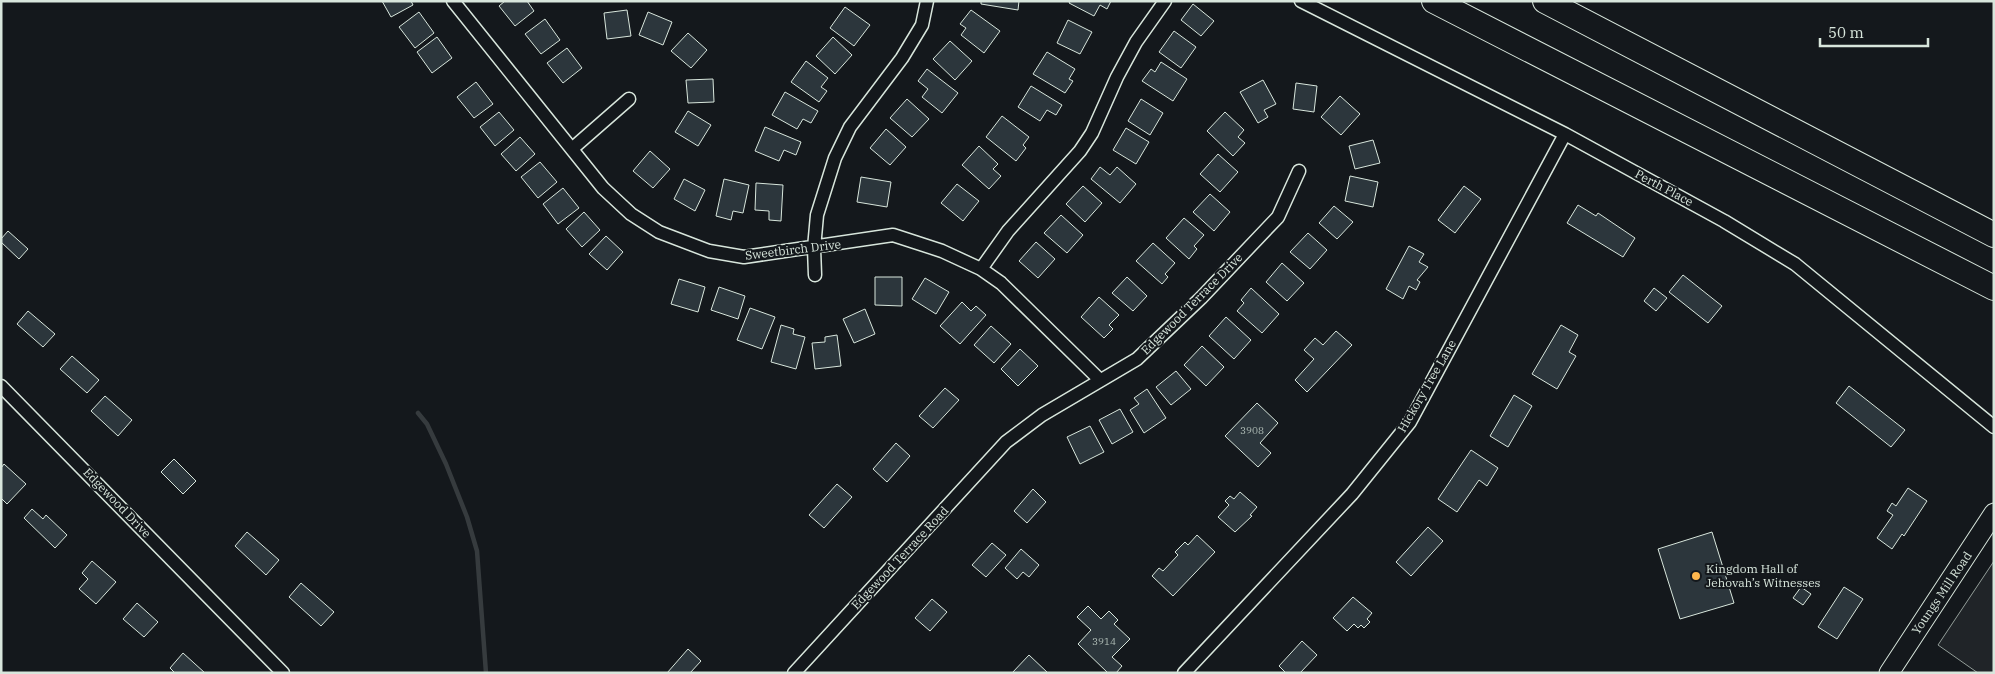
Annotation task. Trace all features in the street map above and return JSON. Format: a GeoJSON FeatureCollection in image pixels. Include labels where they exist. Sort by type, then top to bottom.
{"type":"FeatureCollection","features":[{"type":"Feature","properties":{"kind":"highway"},"geometry":{"type":"LineString","coordinates":[[1434,1],[1994,288]]}},
{"type":"Feature","properties":{"kind":"highway"},"geometry":{"type":"LineString","coordinates":[[1545,1],[1994,235]]}},
{"type":"Feature","properties":{"kind":"street","name":"Sweetbirch Drive"},"geometry":{"type":"LineString","coordinates":[[453,1],[604,188],[632,214],[659,232],[709,251],[744,257],[893,235],[942,252],[981,269],[1001,283],[1100,380]]}},
{"type":"Feature","properties":{"kind":"street"},"geometry":{"type":"LineString","coordinates":[[815,275],[814,248],[817,215],[834,158],[850,127],[902,58],[922,25],[927,1]]}},
{"type":"Feature","properties":{"kind":"street"},"geometry":{"type":"LineString","coordinates":[[981,269],[1008,231],[1080,151],[1092,133],[1117,77],[1136,42],[1165,1]]}},
{"type":"Feature","properties":{"kind":"street","name":"Perth Place"},"geometry":{"type":"LineString","coordinates":[[1302,1],[1565,134],[1724,221],[1795,264],[1994,427]]}},
{"type":"Feature","properties":{"kind":"street"},"geometry":{"type":"LineString","coordinates":[[573,148],[629,98]]}},
{"type":"Feature","properties":{"kind":"street","name":"Hickory Tree Lane"},"geometry":{"type":"LineString","coordinates":[[1184,673],[1352,494],[1410,422],[1565,134]]}},
{"type":"Feature","properties":{"kind":"street","name":"Edgewood Terrace Drive"},"geometry":{"type":"LineString","coordinates":[[1006,442],[1042,415],[1136,359],[1214,285],[1278,217],[1299,171]]}},
{"type":"Feature","properties":{"kind":"street","name":"Edgewood Drive"},"geometry":{"type":"LineString","coordinates":[[1,386],[283,673]]}},
{"type":"Feature","properties":{"kind":"street","name":"Edgewood Terrace Road"},"geometry":{"type":"LineString","coordinates":[[794,673],[1006,442]]}},
{"type":"Feature","properties":{"kind":"street","name":"Youngs Mill Road"},"geometry":{"type":"LineString","coordinates":[[1889,673],[1994,513]]}},
{"type":"Feature","properties":{"kind":"shaded area"},"geometry":{"type":"Polygon","coordinates":[[[1994,561],[1994,673],[1978,673],[1938,645],[1994,561]]]}},
{"type":"Feature","properties":{"kind":"building"},"geometry":{"type":"Polygon","coordinates":[[[382,1],[411,1],[413,5],[391,17],[382,1]]]}},
{"type":"Feature","properties":{"kind":"building"},"geometry":{"type":"Polygon","coordinates":[[[505,1],[527,1],[534,11],[515,26],[499,6],[505,1]]]}},
{"type":"Feature","properties":{"kind":"building"},"geometry":{"type":"Polygon","coordinates":[[[981,1],[1019,1],[1018,10],[981,4],[981,1]]]}},
{"type":"Feature","properties":{"kind":"building"},"geometry":{"type":"Polygon","coordinates":[[[1070,1],[1111,1],[1107,9],[1100,5],[1094,16],[1069,3],[1070,1]]]}},
{"type":"Feature","properties":{"kind":"building"},"geometry":{"type":"Polygon","coordinates":[[[1193,4],[1214,21],[1201,36],[1181,20],[1193,4]]]}},
{"type":"Feature","properties":{"kind":"building"},"geometry":{"type":"Polygon","coordinates":[[[845,7],[870,25],[854,46],[830,28],[845,7]]]}},
{"type":"Feature","properties":{"kind":"building"},"geometry":{"type":"Polygon","coordinates":[[[627,10],[631,36],[607,39],[604,13],[627,10]]]}},
{"type":"Feature","properties":{"kind":"building"},"geometry":{"type":"Polygon","coordinates":[[[971,10],[1000,31],[984,53],[961,35],[966,28],[960,24],[971,10]]]}},
{"type":"Feature","properties":{"kind":"building"},"geometry":{"type":"Polygon","coordinates":[[[419,12],[434,33],[415,48],[399,27],[419,12]]]}},
{"type":"Feature","properties":{"kind":"building"},"geometry":{"type":"Polygon","coordinates":[[[648,12],[672,22],[663,45],[639,35],[648,12]]]}},
{"type":"Feature","properties":{"kind":"building"},"geometry":{"type":"Polygon","coordinates":[[[545,19],[560,40],[541,54],[525,34],[545,19]]]}},
{"type":"Feature","properties":{"kind":"building"},"geometry":{"type":"Polygon","coordinates":[[[1068,20],[1092,32],[1080,54],[1057,43],[1068,20]]]}},
{"type":"Feature","properties":{"kind":"building"},"geometry":{"type":"Polygon","coordinates":[[[1174,31],[1196,47],[1181,68],[1159,52],[1174,31]]]}},
{"type":"Feature","properties":{"kind":"building"},"geometry":{"type":"Polygon","coordinates":[[[688,33],[707,50],[691,68],[671,51],[688,33]]]}},
{"type":"Feature","properties":{"kind":"building"},"geometry":{"type":"Polygon","coordinates":[[[437,37],[452,58],[432,73],[417,52],[437,37]]]}},
{"type":"Feature","properties":{"kind":"building"},"geometry":{"type":"Polygon","coordinates":[[[833,37],[852,55],[835,74],[816,56],[833,37]]]}},
{"type":"Feature","properties":{"kind":"building"},"geometry":{"type":"Polygon","coordinates":[[[950,41],[972,61],[955,80],[933,59],[950,41]]]}},
{"type":"Feature","properties":{"kind":"building"},"geometry":{"type":"Polygon","coordinates":[[[567,48],[582,68],[563,83],[547,63],[567,48]]]}},
{"type":"Feature","properties":{"kind":"building"},"geometry":{"type":"Polygon","coordinates":[[[1047,52],[1075,69],[1069,79],[1073,81],[1065,93],[1033,74],[1047,52]]]}},
{"type":"Feature","properties":{"kind":"building"},"geometry":{"type":"Polygon","coordinates":[[[806,61],[828,78],[821,87],[827,91],[819,102],[791,82],[806,61]]]}},
{"type":"Feature","properties":{"kind":"building"},"geometry":{"type":"Polygon","coordinates":[[[1161,62],[1187,79],[1173,101],[1142,81],[1151,69],[1155,72],[1161,62]]]}},
{"type":"Feature","properties":{"kind":"building"},"geometry":{"type":"Polygon","coordinates":[[[927,69],[958,93],[942,113],[922,97],[928,89],[918,81],[927,69]]]}},
{"type":"Feature","properties":{"kind":"building"},"geometry":{"type":"Polygon","coordinates":[[[713,79],[714,102],[688,103],[686,80],[713,79]]]}},
{"type":"Feature","properties":{"kind":"building"},"geometry":{"type":"Polygon","coordinates":[[[1263,80],[1276,104],[1264,110],[1268,117],[1258,123],[1240,92],[1263,80]]]}},
{"type":"Feature","properties":{"kind":"building"},"geometry":{"type":"Polygon","coordinates":[[[476,82],[493,104],[474,118],[457,97],[476,82]]]}},
{"type":"Feature","properties":{"kind":"building"},"geometry":{"type":"Polygon","coordinates":[[[1296,83],[1317,86],[1314,112],[1293,109],[1296,83]]]}},
{"type":"Feature","properties":{"kind":"building"},"geometry":{"type":"Polygon","coordinates":[[[1031,86],[1062,105],[1056,115],[1047,110],[1040,121],[1018,107],[1031,86]]]}},
{"type":"Feature","properties":{"kind":"building"},"geometry":{"type":"Polygon","coordinates":[[[785,92],[818,111],[811,123],[803,119],[797,129],[772,115],[785,92]]]}},
{"type":"Feature","properties":{"kind":"building"},"geometry":{"type":"Polygon","coordinates":[[[1340,96],[1360,114],[1341,135],[1321,117],[1340,96]]]}},
{"type":"Feature","properties":{"kind":"building"},"geometry":{"type":"Polygon","coordinates":[[[907,99],[929,119],[912,137],[890,118],[907,99]]]}},
{"type":"Feature","properties":{"kind":"building"},"geometry":{"type":"Polygon","coordinates":[[[1141,99],[1163,113],[1150,135],[1128,121],[1141,99]]]}},
{"type":"Feature","properties":{"kind":"building"},"geometry":{"type":"Polygon","coordinates":[[[688,111],[711,125],[698,146],[675,132],[688,111]]]}},
{"type":"Feature","properties":{"kind":"building"},"geometry":{"type":"Polygon","coordinates":[[[499,112],[514,130],[495,146],[480,127],[499,112]]]}},
{"type":"Feature","properties":{"kind":"building"},"geometry":{"type":"Polygon","coordinates":[[[1225,112],[1244,130],[1238,137],[1245,143],[1233,156],[1207,131],[1225,112]]]}},
{"type":"Feature","properties":{"kind":"building"},"geometry":{"type":"Polygon","coordinates":[[[1002,116],[1029,137],[1023,145],[1026,148],[1016,161],[986,137],[1002,116]]]}},
{"type":"Feature","properties":{"kind":"building"},"geometry":{"type":"Polygon","coordinates":[[[765,127],[801,142],[796,155],[784,150],[779,161],[755,151],[765,127]]]}},
{"type":"Feature","properties":{"kind":"building"},"geometry":{"type":"Polygon","coordinates":[[[1126,128],[1149,142],[1136,164],[1113,150],[1126,128]]]}},
{"type":"Feature","properties":{"kind":"building"},"geometry":{"type":"Polygon","coordinates":[[[886,129],[906,147],[890,165],[870,148],[886,129]]]}},
{"type":"Feature","properties":{"kind":"building"},"geometry":{"type":"Polygon","coordinates":[[[520,137],[535,154],[516,171],[501,154],[520,137]]]}},
{"type":"Feature","properties":{"kind":"building"},"geometry":{"type":"Polygon","coordinates":[[[1373,140],[1380,163],[1355,169],[1349,146],[1373,140]]]}},
{"type":"Feature","properties":{"kind":"building"},"geometry":{"type":"Polygon","coordinates":[[[979,146],[998,164],[993,169],[1001,176],[989,189],[962,165],[979,146]]]}},
{"type":"Feature","properties":{"kind":"building"},"geometry":{"type":"Polygon","coordinates":[[[650,151],[670,169],[653,188],[633,171],[650,151]]]}},
{"type":"Feature","properties":{"kind":"building"},"geometry":{"type":"Polygon","coordinates":[[[1218,154],[1238,172],[1220,192],[1200,174],[1218,154]]]}},
{"type":"Feature","properties":{"kind":"building"},"geometry":{"type":"Polygon","coordinates":[[[540,162],[557,182],[538,198],[521,177],[540,162]]]}},
{"type":"Feature","properties":{"kind":"building"},"geometry":{"type":"Polygon","coordinates":[[[1100,167],[1110,175],[1117,167],[1136,184],[1120,203],[1091,179],[1100,167]]]}},
{"type":"Feature","properties":{"kind":"building"},"geometry":{"type":"Polygon","coordinates":[[[1350,176],[1378,182],[1373,207],[1345,201],[1350,176]]]}},
{"type":"Feature","properties":{"kind":"building"},"geometry":{"type":"Polygon","coordinates":[[[861,177],[891,182],[887,207],[857,202],[861,177]]]}},
{"type":"Feature","properties":{"kind":"building"},"geometry":{"type":"Polygon","coordinates":[[[684,179],[705,190],[695,211],[674,199],[684,179]]]}},
{"type":"Feature","properties":{"kind":"building"},"geometry":{"type":"Polygon","coordinates":[[[724,179],[749,185],[743,213],[733,211],[731,220],[716,216],[724,179]]]}},
{"type":"Feature","properties":{"kind":"building"},"geometry":{"type":"Polygon","coordinates":[[[756,183],[783,185],[781,221],[769,220],[769,211],[755,210],[756,183]]]}},
{"type":"Feature","properties":{"kind":"building"},"geometry":{"type":"Polygon","coordinates":[[[957,184],[979,201],[963,221],[941,203],[957,184]]]}},
{"type":"Feature","properties":{"kind":"building"},"geometry":{"type":"Polygon","coordinates":[[[1083,186],[1102,203],[1085,222],[1066,204],[1083,186]]]}},
{"type":"Feature","properties":{"kind":"building"},"geometry":{"type":"Polygon","coordinates":[[[1464,186],[1481,199],[1455,233],[1438,220],[1464,186]]]}},
{"type":"Feature","properties":{"kind":"building"},"geometry":{"type":"Polygon","coordinates":[[[563,188],[579,208],[558,224],[543,204],[563,188]]]}},
{"type":"Feature","properties":{"kind":"building"},"geometry":{"type":"Polygon","coordinates":[[[1210,194],[1230,212],[1214,231],[1193,212],[1210,194]]]}},
{"type":"Feature","properties":{"kind":"building"},"geometry":{"type":"Polygon","coordinates":[[[1578,205],[1596,216],[1598,213],[1635,238],[1623,257],[1567,223],[1578,205]]]}},
{"type":"Feature","properties":{"kind":"building"},"geometry":{"type":"Polygon","coordinates":[[[1334,206],[1353,222],[1337,239],[1319,223],[1334,206]]]}},
{"type":"Feature","properties":{"kind":"building"},"geometry":{"type":"Polygon","coordinates":[[[584,212],[600,230],[582,247],[566,229],[584,212]]]}},
{"type":"Feature","properties":{"kind":"building"},"geometry":{"type":"Polygon","coordinates":[[[1061,215],[1083,235],[1067,253],[1044,233],[1061,215]]]}},
{"type":"Feature","properties":{"kind":"building"},"geometry":{"type":"Polygon","coordinates":[[[1184,218],[1204,235],[1194,246],[1197,249],[1189,259],[1166,238],[1184,218]]]}},
{"type":"Feature","properties":{"kind":"building"},"geometry":{"type":"Polygon","coordinates":[[[8,231],[28,249],[19,259],[1,242],[1,239],[8,231]]]}},
{"type":"Feature","properties":{"kind":"building"},"geometry":{"type":"Polygon","coordinates":[[[1308,233],[1327,250],[1310,269],[1290,252],[1308,233]]]}},
{"type":"Feature","properties":{"kind":"building"},"geometry":{"type":"Polygon","coordinates":[[[606,236],[623,252],[607,270],[589,254],[606,236]]]}},
{"type":"Feature","properties":{"kind":"building"},"geometry":{"type":"Polygon","coordinates":[[[1036,242],[1055,259],[1038,278],[1019,261],[1036,242]]]}},
{"type":"Feature","properties":{"kind":"building"},"geometry":{"type":"Polygon","coordinates":[[[1153,243],[1175,263],[1165,274],[1168,277],[1162,284],[1136,261],[1153,243]]]}},
{"type":"Feature","properties":{"kind":"building"},"geometry":{"type":"Polygon","coordinates":[[[1409,246],[1424,254],[1419,262],[1428,267],[1417,280],[1420,282],[1416,290],[1409,286],[1403,299],[1386,289],[1409,246]]]}},
{"type":"Feature","properties":{"kind":"building"},"geometry":{"type":"Polygon","coordinates":[[[1282,263],[1304,283],[1287,301],[1266,282],[1282,263]]]}},
{"type":"Feature","properties":{"kind":"building"},"geometry":{"type":"Polygon","coordinates":[[[1683,275],[1722,306],[1708,323],[1669,292],[1683,275]]]}},
{"type":"Feature","properties":{"kind":"building"},"geometry":{"type":"Polygon","coordinates":[[[875,277],[902,277],[902,306],[875,305],[875,277]]]}},
{"type":"Feature","properties":{"kind":"building"},"geometry":{"type":"Polygon","coordinates":[[[1127,277],[1147,296],[1133,311],[1112,293],[1127,277]]]}},
{"type":"Feature","properties":{"kind":"building"},"geometry":{"type":"Polygon","coordinates":[[[925,278],[949,292],[936,314],[912,299],[925,278]]]}},
{"type":"Feature","properties":{"kind":"building"},"geometry":{"type":"Polygon","coordinates":[[[679,279],[705,287],[698,312],[671,304],[679,279]]]}},
{"type":"Feature","properties":{"kind":"building"},"geometry":{"type":"Polygon","coordinates":[[[719,287],[745,296],[738,319],[711,310],[719,287]]]}},
{"type":"Feature","properties":{"kind":"building"},"geometry":{"type":"Polygon","coordinates":[[[1251,288],[1279,314],[1262,333],[1237,311],[1244,303],[1241,300],[1251,288]]]}},
{"type":"Feature","properties":{"kind":"building"},"geometry":{"type":"Polygon","coordinates":[[[1654,288],[1667,298],[1656,311],[1644,301],[1654,288]]]}},
{"type":"Feature","properties":{"kind":"building"},"geometry":{"type":"Polygon","coordinates":[[[1099,297],[1119,315],[1109,325],[1113,329],[1104,338],[1081,317],[1099,297]]]}},
{"type":"Feature","properties":{"kind":"building"},"geometry":{"type":"Polygon","coordinates":[[[962,302],[971,311],[976,306],[986,315],[960,344],[940,326],[962,302]]]}},
{"type":"Feature","properties":{"kind":"building"},"geometry":{"type":"Polygon","coordinates":[[[750,308],[775,317],[762,349],[737,340],[750,308]]]}},
{"type":"Feature","properties":{"kind":"building"},"geometry":{"type":"Polygon","coordinates":[[[865,309],[875,334],[854,343],[843,319],[865,309]]]}},
{"type":"Feature","properties":{"kind":"building"},"geometry":{"type":"Polygon","coordinates":[[[28,311],[55,334],[43,347],[17,324],[28,311]]]}},
{"type":"Feature","properties":{"kind":"building"},"geometry":{"type":"Polygon","coordinates":[[[1226,317],[1251,340],[1234,359],[1209,336],[1226,317]]]}},
{"type":"Feature","properties":{"kind":"building"},"geometry":{"type":"Polygon","coordinates":[[[781,325],[794,329],[793,334],[805,337],[796,369],[771,362],[781,325]]]}},
{"type":"Feature","properties":{"kind":"building"},"geometry":{"type":"Polygon","coordinates":[[[1561,325],[1578,335],[1569,352],[1576,356],[1557,389],[1532,374],[1561,325]]]}},
{"type":"Feature","properties":{"kind":"building"},"geometry":{"type":"Polygon","coordinates":[[[991,326],[1011,344],[994,363],[974,345],[991,326]]]}},
{"type":"Feature","properties":{"kind":"building"},"geometry":{"type":"Polygon","coordinates":[[[1336,331],[1352,345],[1307,392],[1295,380],[1314,359],[1304,350],[1315,338],[1323,345],[1336,331]]]}},
{"type":"Feature","properties":{"kind":"building"},"geometry":{"type":"Polygon","coordinates":[[[837,335],[841,366],[815,369],[812,343],[825,342],[825,337],[837,335]]]}},
{"type":"Feature","properties":{"kind":"building"},"geometry":{"type":"Polygon","coordinates":[[[1202,346],[1224,367],[1206,386],[1184,365],[1202,346]]]}},
{"type":"Feature","properties":{"kind":"building"},"geometry":{"type":"Polygon","coordinates":[[[1020,349],[1038,366],[1018,386],[1001,369],[1020,349]]]}},
{"type":"Feature","properties":{"kind":"building"},"geometry":{"type":"Polygon","coordinates":[[[72,356],[99,380],[87,393],[60,369],[72,356]]]}},
{"type":"Feature","properties":{"kind":"building"},"geometry":{"type":"Polygon","coordinates":[[[1176,371],[1191,389],[1171,405],[1156,387],[1176,371]]]}},
{"type":"Feature","properties":{"kind":"building"},"geometry":{"type":"Polygon","coordinates":[[[1849,386],[1905,430],[1891,447],[1836,403],[1849,386]]]}},
{"type":"Feature","properties":{"kind":"building"},"geometry":{"type":"Polygon","coordinates":[[[945,388],[959,400],[933,428],[919,416],[945,388]]]}},
{"type":"Feature","properties":{"kind":"building"},"geometry":{"type":"Polygon","coordinates":[[[1147,389],[1166,418],[1144,433],[1130,410],[1139,404],[1134,398],[1147,389]]]}},
{"type":"Feature","properties":{"kind":"building"},"geometry":{"type":"Polygon","coordinates":[[[1514,395],[1532,406],[1508,447],[1490,436],[1514,395]]]}},
{"type":"Feature","properties":{"kind":"building"},"geometry":{"type":"Polygon","coordinates":[[[105,396],[132,420],[118,436],[91,411],[105,396]]]}},
{"type":"Feature","properties":{"kind":"building"},"geometry":{"type":"Polygon","coordinates":[[[1257,403],[1278,423],[1260,443],[1271,453],[1258,467],[1225,436],[1257,403]]]}},
{"type":"Feature","properties":{"kind":"building"},"geometry":{"type":"Polygon","coordinates":[[[1120,409],[1133,432],[1112,444],[1099,420],[1120,409]]]}},
{"type":"Feature","properties":{"kind":"building"},"geometry":{"type":"Polygon","coordinates":[[[1090,426],[1104,452],[1080,464],[1067,437],[1090,426]]]}},
{"type":"Feature","properties":{"kind":"building"},"geometry":{"type":"Polygon","coordinates":[[[896,443],[910,456],[887,482],[873,469],[896,443]]]}},
{"type":"Feature","properties":{"kind":"building"},"geometry":{"type":"Polygon","coordinates":[[[1471,450],[1498,468],[1487,486],[1479,480],[1457,512],[1438,499],[1471,450]]]}},
{"type":"Feature","properties":{"kind":"building"},"geometry":{"type":"Polygon","coordinates":[[[174,459],[196,481],[183,494],[161,472],[174,459]]]}},
{"type":"Feature","properties":{"kind":"building"},"geometry":{"type":"Polygon","coordinates":[[[4,464],[26,484],[7,504],[1,498],[1,468],[4,464]]]}},
{"type":"Feature","properties":{"kind":"building"},"geometry":{"type":"Polygon","coordinates":[[[837,484],[852,497],[824,528],[809,515],[837,484]]]}},
{"type":"Feature","properties":{"kind":"building"},"geometry":{"type":"Polygon","coordinates":[[[1908,488],[1927,501],[1904,536],[1902,534],[1892,549],[1877,538],[1893,515],[1887,511],[1892,503],[1896,506],[1908,488]]]}},
{"type":"Feature","properties":{"kind":"building"},"geometry":{"type":"Polygon","coordinates":[[[1033,489],[1046,502],[1027,523],[1014,511],[1033,489]]]}},
{"type":"Feature","properties":{"kind":"building"},"geometry":{"type":"Polygon","coordinates":[[[1240,492],[1257,507],[1250,515],[1252,516],[1235,532],[1218,517],[1229,505],[1225,501],[1230,496],[1234,499],[1240,492]]]}},
{"type":"Feature","properties":{"kind":"building"},"geometry":{"type":"Polygon","coordinates":[[[32,509],[43,519],[46,515],[67,535],[55,548],[24,518],[32,509]]]}},
{"type":"Feature","properties":{"kind":"building"},"geometry":{"type":"Polygon","coordinates":[[[1428,527],[1443,541],[1411,576],[1396,562],[1428,527]]]}},
{"type":"Feature","properties":{"kind":"building"},"geometry":{"type":"Polygon","coordinates":[[[247,532],[279,560],[266,575],[235,546],[247,532]]]}},
{"type":"Feature","properties":{"kind":"building","name":"Kingdom Hall of Jehovah’s Witnesses"},"geometry":{"type":"Polygon","coordinates":[[[1712,532],[1734,603],[1680,619],[1658,549],[1712,532]]]}},
{"type":"Feature","properties":{"kind":"building"},"geometry":{"type":"Polygon","coordinates":[[[1197,535],[1215,552],[1173,596],[1152,576],[1159,568],[1163,571],[1178,555],[1175,552],[1185,542],[1188,545],[1197,535]]]}},
{"type":"Feature","properties":{"kind":"building"},"geometry":{"type":"Polygon","coordinates":[[[992,543],[1006,555],[986,577],[972,565],[992,543]]]}},
{"type":"Feature","properties":{"kind":"building"},"geometry":{"type":"Polygon","coordinates":[[[1021,549],[1039,565],[1029,577],[1023,572],[1017,579],[1005,568],[1021,549]]]}},
{"type":"Feature","properties":{"kind":"building"},"geometry":{"type":"Polygon","coordinates":[[[92,561],[116,582],[96,604],[79,589],[88,579],[82,573],[92,561]]]}},
{"type":"Feature","properties":{"kind":"building"},"geometry":{"type":"Polygon","coordinates":[[[301,583],[334,612],[321,626],[289,597],[301,583]]]}},
{"type":"Feature","properties":{"kind":"building"},"geometry":{"type":"Polygon","coordinates":[[[1801,587],[1811,594],[1803,605],[1793,598],[1801,587]]]}},
{"type":"Feature","properties":{"kind":"building"},"geometry":{"type":"Polygon","coordinates":[[[1844,587],[1863,599],[1837,639],[1818,627],[1844,587]]]}},
{"type":"Feature","properties":{"kind":"building"},"geometry":{"type":"Polygon","coordinates":[[[1353,597],[1372,613],[1367,619],[1370,622],[1364,628],[1361,625],[1358,628],[1354,624],[1347,631],[1333,618],[1353,597]]]}},
{"type":"Feature","properties":{"kind":"building"},"geometry":{"type":"Polygon","coordinates":[[[932,599],[947,612],[930,631],[915,618],[932,599]]]}},
{"type":"Feature","properties":{"kind":"building"},"geometry":{"type":"Polygon","coordinates":[[[137,603],[158,622],[144,637],[123,619],[137,603]]]}},
{"type":"Feature","properties":{"kind":"building"},"geometry":{"type":"Polygon","coordinates":[[[1088,606],[1101,619],[1109,611],[1118,620],[1114,624],[1130,639],[1112,657],[1122,666],[1116,673],[1108,673],[1078,644],[1091,630],[1077,617],[1088,606]]]}},
{"type":"Feature","properties":{"kind":"building"},"geometry":{"type":"Polygon","coordinates":[[[1302,641],[1317,655],[1300,673],[1286,673],[1279,666],[1302,641]]]}},
{"type":"Feature","properties":{"kind":"building"},"geometry":{"type":"Polygon","coordinates":[[[688,649],[701,661],[690,673],[667,673],[688,649]]]}},
{"type":"Feature","properties":{"kind":"building"},"geometry":{"type":"Polygon","coordinates":[[[183,653],[205,673],[175,673],[170,668],[183,653]]]}},
{"type":"Feature","properties":{"kind":"building"},"geometry":{"type":"Polygon","coordinates":[[[1029,655],[1048,673],[1012,673],[1029,655]]]}},
{"type":"Feature","properties":{"kind":"waterway"},"geometry":{"type":"LineString","coordinates":[[418,413],[427,424],[446,464],[467,517],[477,551],[486,673]]}},
{"type":"Feature","properties":{"kind":"place","name":"Kingdom Hall of Jehovah’s Witnesses"},"geometry":{"type":"Point","coordinates":[1696,576]}}]}
